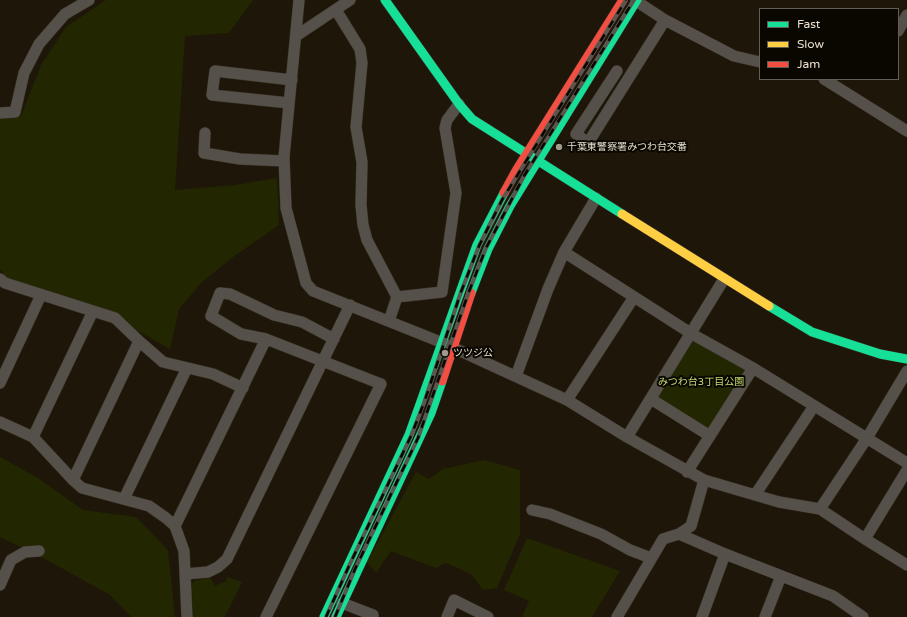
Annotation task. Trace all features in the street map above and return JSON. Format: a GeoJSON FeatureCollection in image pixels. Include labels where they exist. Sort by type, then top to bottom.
{"type":"FeatureCollection","features":[{"type":"Feature","properties":{"kind":"street"},"geometry":{"type":"LineString","coordinates":[[0,112],[15,112],[24,73],[39,44],[65,14],[89,0]]}},
{"type":"Feature","properties":{"kind":"street"},"geometry":{"type":"LineString","coordinates":[[299,0],[284,161],[286,208],[302,273],[306,283],[313,291],[442,343],[567,400],[627,437],[687,472],[704,480],[779,502],[820,509],[865,540],[907,565]]}},
{"type":"Feature","properties":{"kind":"street"},"geometry":{"type":"LineString","coordinates":[[296,36],[350,0]]}},
{"type":"Feature","properties":{"kind":"street"},"geometry":{"type":"LineString","coordinates":[[385,0],[459,104],[472,119],[724,279],[812,332],[880,354],[907,359]]}},
{"type":"Feature","properties":{"kind":"street"},"geometry":{"type":"LineString","coordinates":[[324,617],[409,436],[477,245],[500,199],[526,154],[623,0]]}},
{"type":"Feature","properties":{"kind":"street"},"geometry":{"type":"LineString","coordinates":[[336,617],[431,413],[470,295],[488,249],[510,206],[537,161],[637,1],[665,20],[734,56],[759,62]]}},
{"type":"Feature","properties":{"kind":"street"},"geometry":{"type":"LineString","coordinates":[[336,10],[360,49],[362,63],[356,127],[362,162],[361,205],[363,225],[367,240],[397,297],[389,321]]}},
{"type":"Feature","properties":{"kind":"street"},"geometry":{"type":"LineString","coordinates":[[899,29],[907,15]]}},
{"type":"Feature","properties":{"kind":"street"},"geometry":{"type":"LineString","coordinates":[[617,71],[576,134],[588,143],[665,20]]}},
{"type":"Feature","properties":{"kind":"street"},"geometry":{"type":"LineString","coordinates":[[290,103],[212,95],[215,71],[292,80]]}},
{"type":"Feature","properties":{"kind":"street"},"geometry":{"type":"LineString","coordinates":[[826,80],[907,131]]}},
{"type":"Feature","properties":{"kind":"street"},"geometry":{"type":"LineString","coordinates":[[397,297],[442,292],[456,192],[444,128],[447,120],[459,104]]}},
{"type":"Feature","properties":{"kind":"street"},"geometry":{"type":"LineString","coordinates":[[205,133],[204,153],[240,159],[284,161]]}},
{"type":"Feature","properties":{"kind":"street"},"geometry":{"type":"LineString","coordinates":[[516,376],[548,289],[564,252],[596,198]]}},
{"type":"Feature","properties":{"kind":"street"},"geometry":{"type":"LineString","coordinates":[[564,252],[692,334],[753,368],[907,463]]}},
{"type":"Feature","properties":{"kind":"street"},"geometry":{"type":"LineString","coordinates":[[0,278],[5,283],[115,318],[163,362],[213,374],[243,388]]}},
{"type":"Feature","properties":{"kind":"street"},"geometry":{"type":"LineString","coordinates":[[627,437],[692,334],[724,279]]}},
{"type":"Feature","properties":{"kind":"street"},"geometry":{"type":"LineString","coordinates":[[266,617],[381,384],[266,339],[241,334],[211,316],[220,293],[230,294],[274,315],[302,322],[334,339]]}},
{"type":"Feature","properties":{"kind":"street"},"geometry":{"type":"LineString","coordinates":[[0,383],[41,295]]}},
{"type":"Feature","properties":{"kind":"street"},"geometry":{"type":"LineString","coordinates":[[567,400],[634,297]]}},
{"type":"Feature","properties":{"kind":"street"},"geometry":{"type":"LineString","coordinates":[[185,574],[208,572],[218,567],[227,559],[350,305]]}},
{"type":"Feature","properties":{"kind":"street"},"geometry":{"type":"LineString","coordinates":[[33,437],[93,311]]}},
{"type":"Feature","properties":{"kind":"street"},"geometry":{"type":"LineString","coordinates":[[175,526],[266,339]]}},
{"type":"Feature","properties":{"kind":"street"},"geometry":{"type":"LineString","coordinates":[[73,480],[139,341]]}},
{"type":"Feature","properties":{"kind":"street"},"geometry":{"type":"LineString","coordinates":[[124,499],[186,368]]}},
{"type":"Feature","properties":{"kind":"street"},"geometry":{"type":"LineString","coordinates":[[687,472],[753,368]]}},
{"type":"Feature","properties":{"kind":"street"},"geometry":{"type":"LineString","coordinates":[[820,509],[907,371]]}},
{"type":"Feature","properties":{"kind":"street"},"geometry":{"type":"LineString","coordinates":[[651,399],[710,436]]}},
{"type":"Feature","properties":{"kind":"street"},"geometry":{"type":"LineString","coordinates":[[755,495],[814,406]]}},
{"type":"Feature","properties":{"kind":"street"},"geometry":{"type":"LineString","coordinates":[[0,422],[33,437],[82,488],[149,506],[159,512],[175,526],[184,551],[187,617]]}},
{"type":"Feature","properties":{"kind":"street"},"geometry":{"type":"LineString","coordinates":[[865,540],[907,470]]}},
{"type":"Feature","properties":{"kind":"street"},"geometry":{"type":"LineString","coordinates":[[617,617],[663,538],[679,534],[691,526],[704,480]]}},
{"type":"Feature","properties":{"kind":"street"},"geometry":{"type":"LineString","coordinates":[[532,510],[550,514],[602,534],[630,550],[651,558]]}},
{"type":"Feature","properties":{"kind":"street"},"geometry":{"type":"LineString","coordinates":[[679,534],[725,554],[833,596],[863,617]]}},
{"type":"Feature","properties":{"kind":"street"},"geometry":{"type":"LineString","coordinates":[[0,585],[11,560],[25,552],[39,551]]}},
{"type":"Feature","properties":{"kind":"street"},"geometry":{"type":"LineString","coordinates":[[702,617],[725,554]]}},
{"type":"Feature","properties":{"kind":"street"},"geometry":{"type":"LineString","coordinates":[[765,617],[781,576]]}},
{"type":"Feature","properties":{"kind":"street"},"geometry":{"type":"LineString","coordinates":[[447,617],[454,600],[488,617]]}},
{"type":"Feature","properties":{"kind":"street"},"geometry":{"type":"LineString","coordinates":[[342,603],[373,615],[373,617]]}},
{"type":"Feature","properties":{"kind":"green space"},"geometry":{"type":"Polygon","coordinates":[[[106,0],[253,0],[229,33],[185,36],[175,190],[235,185],[277,178],[279,225],[233,257],[201,283],[179,309],[170,349],[111,316],[6,277],[0,269],[0,116],[21,116],[41,65],[66,27],[106,0]]]}},
{"type":"Feature","properties":{"kind":"green space","name":"みつわ台3丁目公園"},"geometry":{"type":"Polygon","coordinates":[[[691,337],[743,365],[745,373],[709,429],[657,400],[656,395],[691,337]]]}},
{"type":"Feature","properties":{"kind":"green space"},"geometry":{"type":"Polygon","coordinates":[[[0,457],[38,478],[83,510],[136,517],[168,550],[175,617],[132,617],[110,595],[47,560],[0,537],[0,457]]]}},
{"type":"Feature","properties":{"kind":"green space"},"geometry":{"type":"Polygon","coordinates":[[[484,460],[520,470],[520,534],[497,588],[483,590],[471,574],[446,563],[436,568],[391,551],[376,573],[367,562],[416,472],[429,479],[443,469],[484,460]]]}},
{"type":"Feature","properties":{"kind":"green space"},"geometry":{"type":"Polygon","coordinates":[[[527,538],[620,571],[592,617],[522,617],[529,601],[504,590],[527,538]]]}},
{"type":"Feature","properties":{"kind":"green space"},"geometry":{"type":"Polygon","coordinates":[[[210,577],[215,586],[226,581],[227,577],[242,582],[225,617],[193,617],[192,584],[194,581],[210,577]]]}},
{"type":"Feature","properties":{"kind":"railway"},"geometry":{"type":"LineString","coordinates":[[326,617],[411,436],[424,403],[461,292],[479,246],[502,200],[626,0]]}},
{"type":"Feature","properties":{"kind":"railway"},"geometry":{"type":"LineString","coordinates":[[335,617],[355,569],[418,438],[468,294],[486,248],[524,176],[634,0]]}},
{"type":"Feature","properties":{"kind":"traffic: fast"},"geometry":{"type":"LineString","coordinates":[[385,0],[459,104],[472,119],[622,214]]}},
{"type":"Feature","properties":{"kind":"traffic: fast"},"geometry":{"type":"LineString","coordinates":[[471,293],[488,249],[510,206],[637,0]]}},
{"type":"Feature","properties":{"kind":"traffic: fast"},"geometry":{"type":"LineString","coordinates":[[324,617],[409,435],[477,245],[504,193]]}},
{"type":"Feature","properties":{"kind":"traffic: fast"},"geometry":{"type":"LineString","coordinates":[[769,306],[812,332],[880,354],[907,359]]}},
{"type":"Feature","properties":{"kind":"traffic: fast"},"geometry":{"type":"LineString","coordinates":[[336,617],[431,413],[442,381]]}},
{"type":"Feature","properties":{"kind":"traffic: slow"},"geometry":{"type":"LineString","coordinates":[[622,214],[769,306]]}},
{"type":"Feature","properties":{"kind":"traffic: jam"},"geometry":{"type":"LineString","coordinates":[[504,193],[516,171],[623,0]]}},
{"type":"Feature","properties":{"kind":"traffic: jam"},"geometry":{"type":"LineString","coordinates":[[442,381],[471,293]]}},
{"type":"Feature","properties":{"kind":"place","name":"千葉東警察署みつわ台交番"},"geometry":{"type":"Point","coordinates":[559,147]}},
{"type":"Feature","properties":{"kind":"place","name":"ツツジ公"},"geometry":{"type":"Point","coordinates":[445,353]}}]}
